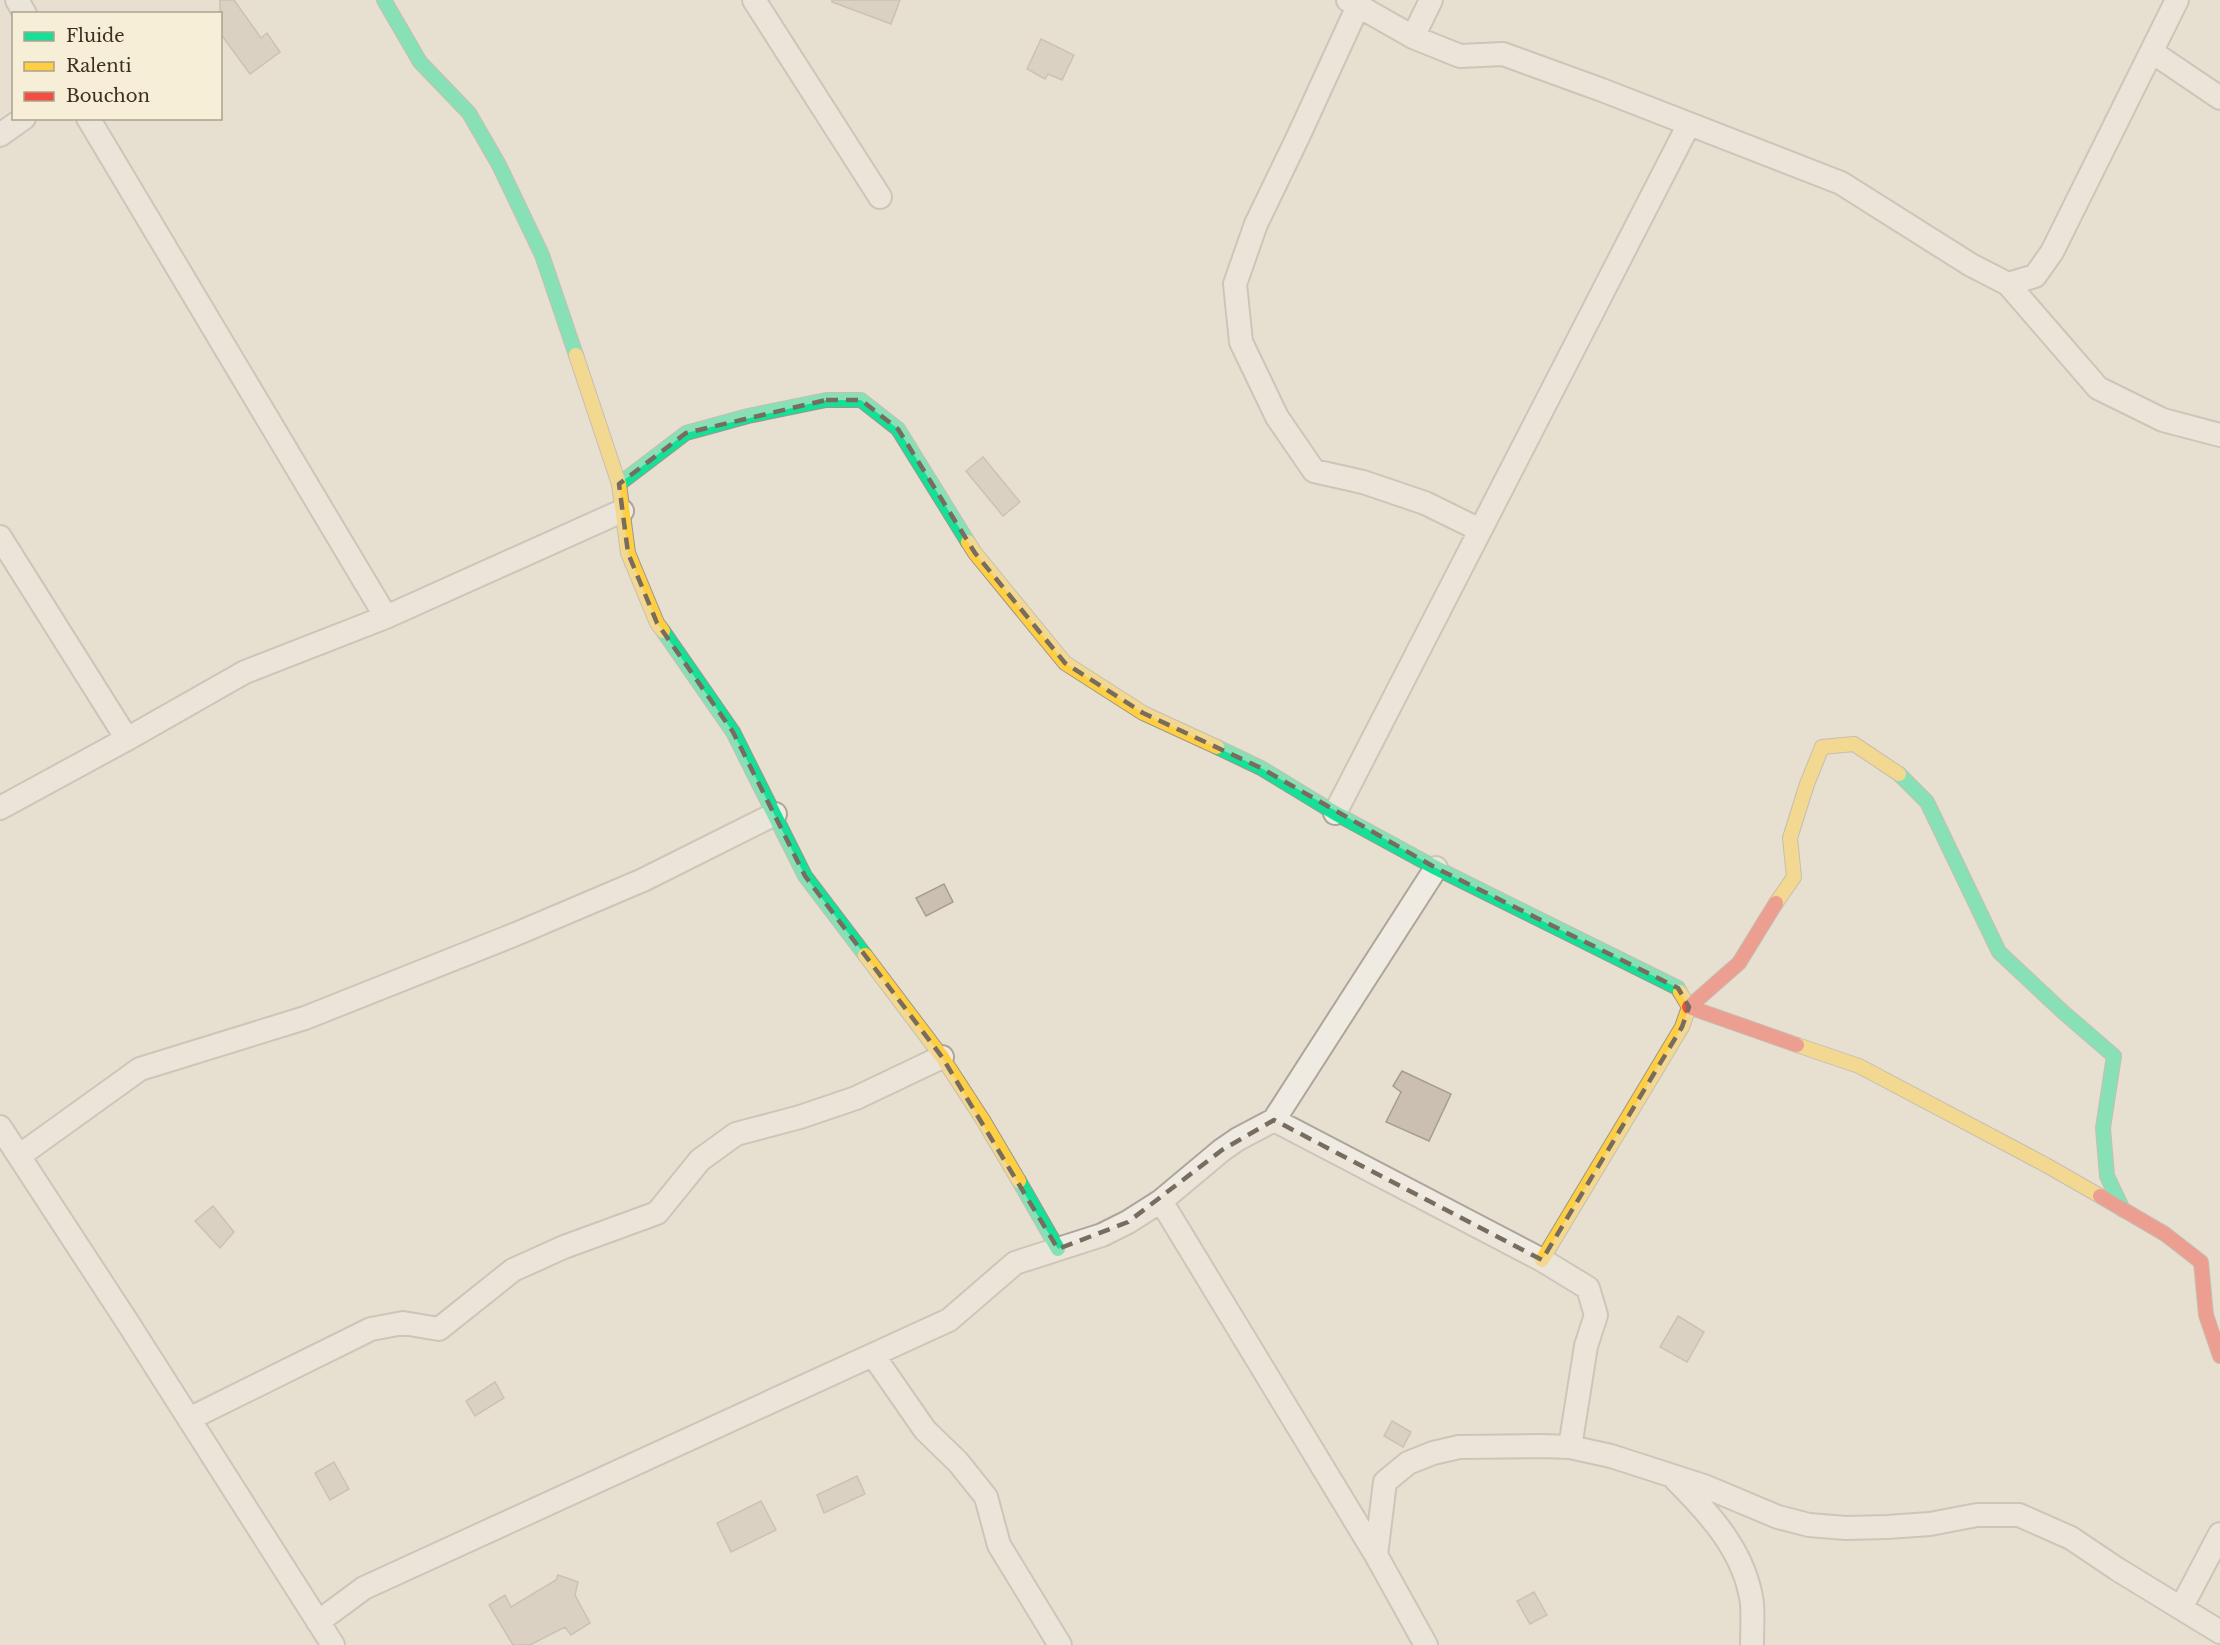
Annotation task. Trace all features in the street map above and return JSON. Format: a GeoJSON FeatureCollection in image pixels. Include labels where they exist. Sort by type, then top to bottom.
{"type":"FeatureCollection","features":[{"type":"Feature","properties":{"kind":"street"},"geometry":{"type":"LineString","coordinates":[[384,0],[420,62],[469,113],[499,165],[542,255],[619,484],[628,553],[657,623],[733,732],[805,876],[942,1057],[983,1120],[1058,1249]]}},
{"type":"Feature","properties":{"kind":"street"},"geometry":{"type":"LineString","coordinates":[[754,0],[880,197]]}},
{"type":"Feature","properties":{"kind":"street"},"geometry":{"type":"LineString","coordinates":[[1413,37],[1431,0]]}},
{"type":"Feature","properties":{"kind":"street"},"geometry":{"type":"LineString","coordinates":[[2008,284],[2035,276],[2052,252],[2177,0]]}},
{"type":"Feature","properties":{"kind":"street"},"geometry":{"type":"LineString","coordinates":[[1480,530],[1425,503],[1363,482],[1314,471],[1277,417],[1241,342],[1235,284],[1256,224],[1298,137],[1353,3],[1413,37],[1460,57],[1503,54],[1841,183],[1971,265],[2008,284],[2098,388],[2163,420],[2220,435]]}},
{"type":"Feature","properties":{"kind":"street"},"geometry":{"type":"LineString","coordinates":[[2151,51],[2220,98]]}},
{"type":"Feature","properties":{"kind":"street"},"geometry":{"type":"LineString","coordinates":[[0,135],[21,120]]}},
{"type":"Feature","properties":{"kind":"street"},"geometry":{"type":"LineString","coordinates":[[89,120],[386,616]]}},
{"type":"Feature","properties":{"kind":"street"},"geometry":{"type":"LineString","coordinates":[[1335,813],[1689,124]]}},
{"type":"Feature","properties":{"kind":"street"},"geometry":{"type":"LineString","coordinates":[[619,484],[686,433],[748,416],[825,400],[861,400],[898,429],[975,553],[1065,663],[1143,713],[1261,768],[1335,813],[1436,868],[1678,988],[1689,1007],[1858,1066],[2046,1165],[2165,1234],[2210,1266],[2206,1315],[2220,1356]]}},
{"type":"Feature","properties":{"kind":"street"},"geometry":{"type":"LineString","coordinates":[[0,808],[245,672],[386,616],[622,511]]}},
{"type":"Feature","properties":{"kind":"street"},"geometry":{"type":"LineString","coordinates":[[0,537],[127,739]]}},
{"type":"Feature","properties":{"kind":"street"},"geometry":{"type":"LineString","coordinates":[[1542,1260],[1682,1027],[1689,1007],[1739,963],[1794,877],[1790,838],[1807,784],[1822,747],[1854,744],[1897,772],[1927,802],[2000,952],[2063,1012],[2114,1056],[2103,1128],[2107,1176],[2124,1210]]}},
{"type":"Feature","properties":{"kind":"street"},"geometry":{"type":"LineString","coordinates":[[19,1156],[140,1069],[305,1018],[516,934],[643,880],[776,814]]}},
{"type":"Feature","properties":{"kind":"street"},"geometry":{"type":"LineString","coordinates":[[318,1622],[364,1588],[949,1320],[1015,1263],[1119,1226],[1161,1201],[1222,1150],[1274,1120],[1436,868]]}},
{"type":"Feature","properties":{"kind":"street"},"geometry":{"type":"LineString","coordinates":[[189,1419],[371,1329],[403,1323],[439,1329],[513,1270],[564,1247],[657,1214],[700,1160],[736,1134],[800,1117],[856,1098],[942,1057]]}},
{"type":"Feature","properties":{"kind":"street"},"geometry":{"type":"LineString","coordinates":[[1274,1120],[1542,1260],[1588,1288],[1596,1315],[1586,1346],[1570,1448]]}},
{"type":"Feature","properties":{"kind":"street"},"geometry":{"type":"LineString","coordinates":[[0,1127],[333,1645]]}},
{"type":"Feature","properties":{"kind":"street"},"geometry":{"type":"LineString","coordinates":[[1161,1201],[1376,1555],[1426,1645]]}},
{"type":"Feature","properties":{"kind":"street"},"geometry":{"type":"LineString","coordinates":[[873,1355],[925,1430],[958,1462],[986,1497],[999,1545],[1060,1645]]}},
{"type":"Feature","properties":{"kind":"street"},"geometry":{"type":"LineString","coordinates":[[1376,1555],[1385,1482],[1408,1463],[1433,1453],[1459,1447],[1570,1448],[1611,1456],[1704,1486],[1778,1517],[1809,1525],[1846,1528],[1887,1527],[1930,1524],[1977,1515],[2019,1515],[2071,1538],[2107,1563],[2220,1632]]}},
{"type":"Feature","properties":{"kind":"street"},"geometry":{"type":"LineString","coordinates":[[1672,1476],[1694,1498],[1735,1550],[1745,1575],[1752,1605],[1752,1645]]}},
{"type":"Feature","properties":{"kind":"street"},"geometry":{"type":"LineString","coordinates":[[2181,1608],[2220,1534]]}},
{"type":"Feature","properties":{"kind":"highlighted area"},"geometry":{"type":"Polygon","coordinates":[[[826,400],[861,400],[898,429],[975,553],[1065,663],[1143,713],[1261,768],[1436,868],[1678,988],[1689,1007],[1682,1027],[1542,1260],[1274,1120],[1222,1150],[1128,1222],[1058,1249],[942,1057],[805,876],[733,732],[657,623],[628,553],[619,484],[686,433],[826,400]]]}},
{"type":"Feature","properties":{"kind":"building"},"geometry":{"type":"Polygon","coordinates":[[[220,0],[234,0],[261,38],[267,33],[280,52],[250,74],[222,36],[222,12],[220,12],[220,0]]]}},
{"type":"Feature","properties":{"kind":"building"},"geometry":{"type":"Polygon","coordinates":[[[832,0],[900,0],[891,24],[832,2],[832,0]]]}},
{"type":"Feature","properties":{"kind":"building"},"geometry":{"type":"Polygon","coordinates":[[[1041,39],[1074,55],[1062,80],[1048,74],[1045,79],[1027,69],[1041,39]]]}},
{"type":"Feature","properties":{"kind":"building"},"geometry":{"type":"Polygon","coordinates":[[[983,457],[1020,502],[1003,516],[966,471],[983,457]]]}},
{"type":"Feature","properties":{"kind":"building"},"geometry":{"type":"Polygon","coordinates":[[[944,884],[953,902],[926,916],[916,898],[944,884]]]}},
{"type":"Feature","properties":{"kind":"building"},"geometry":{"type":"Polygon","coordinates":[[[1402,1071],[1451,1094],[1429,1141],[1386,1122],[1401,1092],[1393,1086],[1402,1071]]]}},
{"type":"Feature","properties":{"kind":"building"},"geometry":{"type":"Polygon","coordinates":[[[213,1206],[234,1232],[220,1248],[195,1221],[213,1206]]]}},
{"type":"Feature","properties":{"kind":"building"},"geometry":{"type":"Polygon","coordinates":[[[1678,1316],[1704,1332],[1687,1362],[1660,1347],[1678,1316]]]}},
{"type":"Feature","properties":{"kind":"building"},"geometry":{"type":"Polygon","coordinates":[[[495,1382],[504,1398],[475,1416],[466,1401],[495,1382]]]}},
{"type":"Feature","properties":{"kind":"building"},"geometry":{"type":"Polygon","coordinates":[[[1392,1421],[1411,1432],[1403,1447],[1384,1436],[1392,1421]]]}},
{"type":"Feature","properties":{"kind":"building"},"geometry":{"type":"Polygon","coordinates":[[[334,1462],[349,1489],[330,1500],[315,1473],[334,1462]]]}},
{"type":"Feature","properties":{"kind":"building"},"geometry":{"type":"Polygon","coordinates":[[[857,1476],[865,1494],[824,1513],[817,1495],[857,1476]]]}},
{"type":"Feature","properties":{"kind":"building"},"geometry":{"type":"Polygon","coordinates":[[[761,1501],[776,1530],[731,1552],[717,1523],[761,1501]]]}},
{"type":"Feature","properties":{"kind":"building"},"geometry":{"type":"Polygon","coordinates":[[[558,1575],[578,1582],[575,1595],[590,1623],[571,1635],[565,1627],[530,1645],[513,1645],[489,1605],[505,1595],[511,1607],[556,1580],[558,1575]]]}},
{"type":"Feature","properties":{"kind":"building"},"geometry":{"type":"Polygon","coordinates":[[[1534,1592],[1547,1615],[1530,1624],[1517,1601],[1534,1592]]]}},
{"type":"Feature","properties":{"kind":"traffic: fast"},"geometry":{"type":"LineString","coordinates":[[384,0],[420,62],[469,113],[499,165],[542,255],[576,355]]}},
{"type":"Feature","properties":{"kind":"traffic: fast"},"geometry":{"type":"LineString","coordinates":[[619,484],[686,433],[748,416],[826,400],[861,400],[898,429],[968,542]]}},
{"type":"Feature","properties":{"kind":"traffic: fast"},"geometry":{"type":"LineString","coordinates":[[663,631],[733,732],[805,876],[865,955]]}},
{"type":"Feature","properties":{"kind":"traffic: fast"},"geometry":{"type":"LineString","coordinates":[[1217,747],[1261,768],[1335,813],[1436,868],[1678,988],[1680,992]]}},
{"type":"Feature","properties":{"kind":"traffic: fast"},"geometry":{"type":"LineString","coordinates":[[1899,774],[1927,802],[1999,952],[2114,1056],[2103,1128],[2107,1176],[2123,1210]]}},
{"type":"Feature","properties":{"kind":"traffic: fast"},"geometry":{"type":"LineString","coordinates":[[1019,1181],[1058,1249]]}},
{"type":"Feature","properties":{"kind":"traffic: slow"},"geometry":{"type":"LineString","coordinates":[[576,355],[619,484],[628,553],[657,623],[663,631]]}},
{"type":"Feature","properties":{"kind":"traffic: slow"},"geometry":{"type":"LineString","coordinates":[[968,542],[1065,663],[1143,713],[1217,747]]}},
{"type":"Feature","properties":{"kind":"traffic: slow"},"geometry":{"type":"LineString","coordinates":[[1776,903],[1794,877],[1790,838],[1807,784],[1822,747],[1854,744],[1899,774]]}},
{"type":"Feature","properties":{"kind":"traffic: slow"},"geometry":{"type":"LineString","coordinates":[[865,955],[942,1057],[1019,1181]]}},
{"type":"Feature","properties":{"kind":"traffic: slow"},"geometry":{"type":"LineString","coordinates":[[1542,1260],[1682,1027],[1689,1007],[1680,992]]}},
{"type":"Feature","properties":{"kind":"traffic: slow"},"geometry":{"type":"LineString","coordinates":[[1797,1045],[1859,1066],[2100,1196]]}},
{"type":"Feature","properties":{"kind":"traffic: jam"},"geometry":{"type":"LineString","coordinates":[[1776,903],[1739,963],[1689,1007],[1797,1045]]}},
{"type":"Feature","properties":{"kind":"traffic: jam"},"geometry":{"type":"LineString","coordinates":[[2100,1196],[2165,1234],[2201,1262],[2206,1315],[2220,1356]]}}]}
